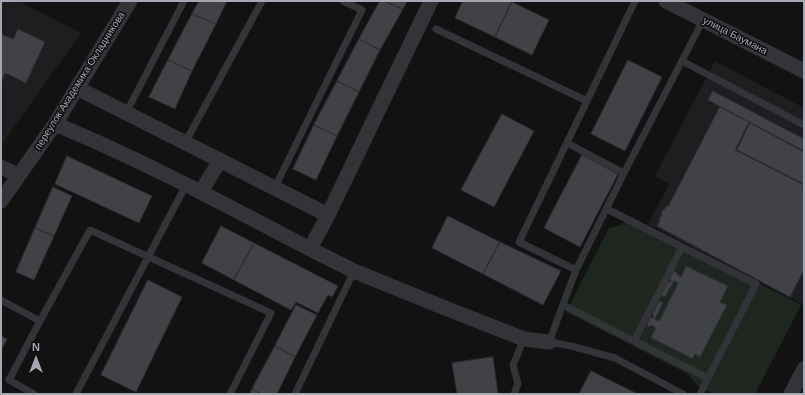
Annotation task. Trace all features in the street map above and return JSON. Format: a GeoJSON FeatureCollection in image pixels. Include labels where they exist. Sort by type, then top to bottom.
{"type":"FeatureCollection","features":[{"type":"Feature","properties":{"kind":"street","name":"переулок Академика Окладникова"},"geometry":{"type":"LineString","coordinates":[[1,201],[55,124],[130,1]]}},
{"type":"Feature","properties":{"kind":"street"},"geometry":{"type":"LineString","coordinates":[[310,249],[328,215],[431,1]]}},
{"type":"Feature","properties":{"kind":"street","name":"улица Баумана"},"geometry":{"type":"LineString","coordinates":[[666,1],[804,71]]}},
{"type":"Feature","properties":{"kind":"street"},"geometry":{"type":"LineString","coordinates":[[77,88],[328,215]]}},
{"type":"Feature","properties":{"kind":"street"},"geometry":{"type":"LineString","coordinates":[[55,124],[201,192],[354,271],[524,339],[549,342]]}},
{"type":"Feature","properties":{"kind":"street"},"geometry":{"type":"LineString","coordinates":[[201,192],[220,160]]}},
{"type":"Feature","properties":{"kind":"street"},"geometry":{"type":"LineString","coordinates":[[1,167],[18,175]]}},
{"type":"Feature","properties":{"kind":"street"},"geometry":{"type":"LineString","coordinates":[[791,394],[804,370]]}},
{"type":"Feature","properties":{"kind":"lane"},"geometry":{"type":"LineString","coordinates":[[126,113],[184,1]]}},
{"type":"Feature","properties":{"kind":"lane"},"geometry":{"type":"LineString","coordinates":[[185,143],[262,1]]}},
{"type":"Feature","properties":{"kind":"lane"},"geometry":{"type":"LineString","coordinates":[[274,187],[362,10],[343,1]]}},
{"type":"Feature","properties":{"kind":"lane"},"geometry":{"type":"LineString","coordinates":[[576,270],[519,242],[635,1]]}},
{"type":"Feature","properties":{"kind":"lane"},"geometry":{"type":"LineString","coordinates":[[683,394],[615,358],[571,346],[549,342],[576,270],[703,20]]}},
{"type":"Feature","properties":{"kind":"lane"},"geometry":{"type":"LineString","coordinates":[[436,30],[587,101]]}},
{"type":"Feature","properties":{"kind":"lane"},"geometry":{"type":"LineString","coordinates":[[682,61],[804,124]]}},
{"type":"Feature","properties":{"kind":"lane"},"geometry":{"type":"LineString","coordinates":[[567,143],[624,173]]}},
{"type":"Feature","properties":{"kind":"lane"},"geometry":{"type":"LineString","coordinates":[[76,394],[186,185]]}},
{"type":"Feature","properties":{"kind":"lane"},"geometry":{"type":"LineString","coordinates":[[607,209],[756,284],[700,394]]}},
{"type":"Feature","properties":{"kind":"lane"},"geometry":{"type":"LineString","coordinates":[[34,394],[9,380],[90,230],[270,313],[230,394]]}},
{"type":"Feature","properties":{"kind":"lane"},"geometry":{"type":"LineString","coordinates":[[634,341],[682,247]]}},
{"type":"Feature","properties":{"kind":"lane"},"geometry":{"type":"LineString","coordinates":[[295,394],[354,271]]}},
{"type":"Feature","properties":{"kind":"lane"},"geometry":{"type":"LineString","coordinates":[[1,300],[40,322]]}},
{"type":"Feature","properties":{"kind":"lane"},"geometry":{"type":"LineString","coordinates":[[563,305],[708,378]]}},
{"type":"Feature","properties":{"kind":"lane"},"geometry":{"type":"LineString","coordinates":[[514,394],[518,384],[513,365],[524,339]]}},
{"type":"Feature","properties":{"kind":"shaded area"},"geometry":{"type":"Polygon","coordinates":[[[1,1],[18,1],[81,33],[2,144],[1,143],[1,1]]]}},
{"type":"Feature","properties":{"kind":"shaded area"},"geometry":{"type":"Polygon","coordinates":[[[715,61],[804,108],[804,305],[648,224],[669,184],[655,176],[715,61]]]}},
{"type":"Feature","properties":{"kind":"shaded area"},"geometry":{"type":"Polygon","coordinates":[[[627,215],[801,305],[755,394],[714,394],[697,385],[688,374],[566,312],[609,228],[622,225],[627,215]]]}},
{"type":"Feature","properties":{"kind":"building"},"geometry":{"type":"Polygon","coordinates":[[[199,1],[227,1],[216,24],[192,14],[199,1]]]}},
{"type":"Feature","properties":{"kind":"building"},"geometry":{"type":"Polygon","coordinates":[[[380,1],[384,1],[403,9],[380,50],[359,39],[380,1]]]}},
{"type":"Feature","properties":{"kind":"building"},"geometry":{"type":"Polygon","coordinates":[[[384,1],[407,1],[403,9],[384,1]]]}},
{"type":"Feature","properties":{"kind":"building"},"geometry":{"type":"Polygon","coordinates":[[[463,1],[512,2],[495,37],[455,18],[463,1]]]}},
{"type":"Feature","properties":{"kind":"building"},"geometry":{"type":"Polygon","coordinates":[[[512,2],[549,20],[532,55],[495,37],[512,2]]]}},
{"type":"Feature","properties":{"kind":"building"},"geometry":{"type":"Polygon","coordinates":[[[192,14],[216,24],[192,71],[168,60],[192,14]]]}},
{"type":"Feature","properties":{"kind":"building"},"geometry":{"type":"Polygon","coordinates":[[[18,29],[45,42],[26,83],[5,73],[1,83],[1,34],[13,39],[18,29]]]}},
{"type":"Feature","properties":{"kind":"building"},"geometry":{"type":"Polygon","coordinates":[[[359,39],[380,50],[359,92],[337,81],[359,39]]]}},
{"type":"Feature","properties":{"kind":"building"},"geometry":{"type":"Polygon","coordinates":[[[168,60],[192,71],[175,109],[149,97],[168,60]]]}},
{"type":"Feature","properties":{"kind":"building"},"geometry":{"type":"Polygon","coordinates":[[[628,60],[662,77],[625,151],[591,134],[628,60]]]}},
{"type":"Feature","properties":{"kind":"building"},"geometry":{"type":"Polygon","coordinates":[[[337,81],[359,92],[337,136],[314,125],[337,81]]]}},
{"type":"Feature","properties":{"kind":"building"},"geometry":{"type":"Polygon","coordinates":[[[713,91],[804,139],[804,151],[708,100],[713,91]]]}},
{"type":"Feature","properties":{"kind":"building"},"geometry":{"type":"Polygon","coordinates":[[[720,107],[749,122],[735,150],[804,185],[804,270],[790,297],[657,226],[663,209],[664,210],[668,206],[720,107]]]}},
{"type":"Feature","properties":{"kind":"building"},"geometry":{"type":"Polygon","coordinates":[[[502,114],[534,131],[494,207],[461,190],[502,114]]]}},
{"type":"Feature","properties":{"kind":"building"},"geometry":{"type":"Polygon","coordinates":[[[750,123],[804,152],[804,184],[737,150],[750,123]]]}},
{"type":"Feature","properties":{"kind":"building"},"geometry":{"type":"Polygon","coordinates":[[[314,125],[337,136],[316,180],[293,169],[314,125]]]}},
{"type":"Feature","properties":{"kind":"building"},"geometry":{"type":"Polygon","coordinates":[[[582,155],[618,174],[580,247],[544,228],[582,155]]]}},
{"type":"Feature","properties":{"kind":"building"},"geometry":{"type":"Polygon","coordinates":[[[67,156],[152,196],[139,223],[55,184],[67,156]]]}},
{"type":"Feature","properties":{"kind":"building"},"geometry":{"type":"Polygon","coordinates":[[[53,187],[72,196],[54,236],[35,228],[53,187]]]}},
{"type":"Feature","properties":{"kind":"building"},"geometry":{"type":"Polygon","coordinates":[[[448,216],[500,242],[483,274],[432,248],[448,216]]]}},
{"type":"Feature","properties":{"kind":"building"},"geometry":{"type":"Polygon","coordinates":[[[221,226],[254,243],[234,280],[202,263],[221,226]]]}},
{"type":"Feature","properties":{"kind":"building"},"geometry":{"type":"Polygon","coordinates":[[[35,228],[54,236],[34,280],[16,272],[35,228]]]}},
{"type":"Feature","properties":{"kind":"building"},"geometry":{"type":"Polygon","coordinates":[[[500,242],[561,271],[543,305],[483,274],[500,242]]]}},
{"type":"Feature","properties":{"kind":"building"},"geometry":{"type":"Polygon","coordinates":[[[254,243],[338,286],[332,297],[328,295],[318,313],[296,302],[291,310],[234,280],[254,243]]]}},
{"type":"Feature","properties":{"kind":"building"},"geometry":{"type":"Polygon","coordinates":[[[686,266],[728,286],[720,302],[727,305],[700,357],[695,354],[693,359],[651,338],[656,328],[651,325],[650,327],[647,326],[650,317],[653,318],[654,316],[652,315],[659,301],[663,303],[655,319],[659,321],[678,283],[674,281],[665,297],[661,295],[668,282],[670,283],[671,280],[669,279],[674,271],[681,277],[686,266]]]}},
{"type":"Feature","properties":{"kind":"building"},"geometry":{"type":"Polygon","coordinates":[[[148,280],[182,297],[136,392],[101,375],[148,280]]]}},
{"type":"Feature","properties":{"kind":"building"},"geometry":{"type":"Polygon","coordinates":[[[296,305],[317,315],[295,357],[275,346],[296,305]]]}},
{"type":"Feature","properties":{"kind":"building"},"geometry":{"type":"Polygon","coordinates":[[[1,336],[7,339],[1,351],[1,336]]]}},
{"type":"Feature","properties":{"kind":"building"},"geometry":{"type":"Polygon","coordinates":[[[275,346],[295,357],[277,394],[261,394],[252,389],[275,346]]]}},
{"type":"Feature","properties":{"kind":"building"},"geometry":{"type":"Polygon","coordinates":[[[493,357],[498,394],[457,394],[452,363],[493,357]]]}},
{"type":"Feature","properties":{"kind":"building"},"geometry":{"type":"Polygon","coordinates":[[[591,371],[638,394],[579,394],[591,371]]]}},
{"type":"Feature","properties":{"kind":"building"},"geometry":{"type":"Polygon","coordinates":[[[252,389],[261,394],[250,394],[252,389]]]}}]}
